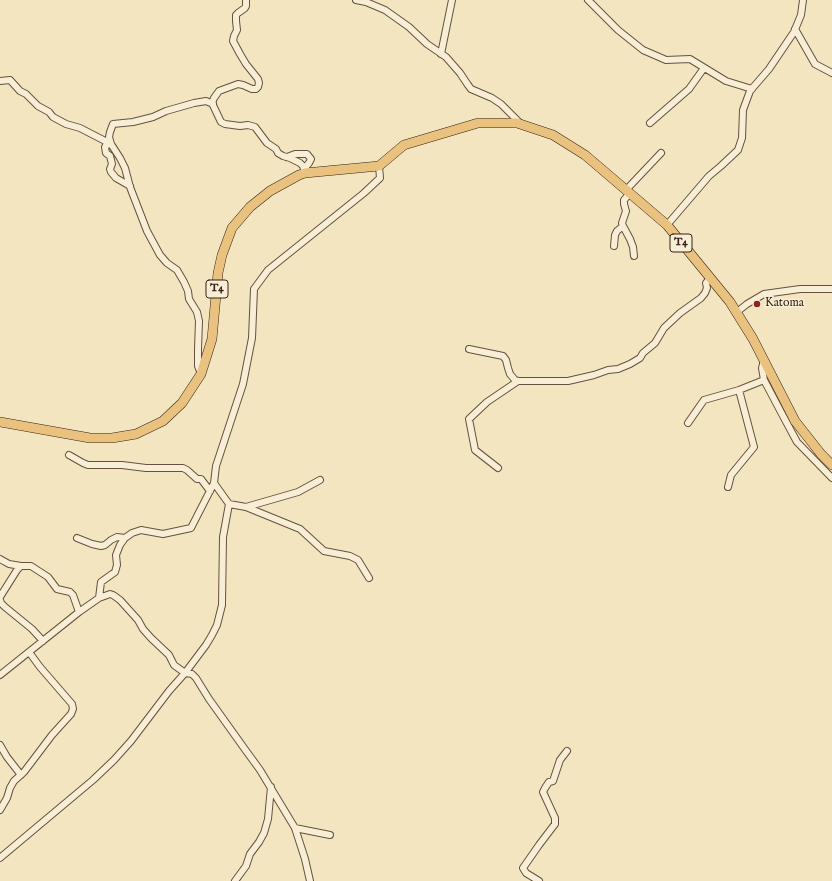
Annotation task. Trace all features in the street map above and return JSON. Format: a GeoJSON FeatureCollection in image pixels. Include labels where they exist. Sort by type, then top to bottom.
{"type":"FeatureCollection","features":[{"type":"Feature","properties":{"kind":"highway","name":"T4"},"geometry":{"type":"LineString","coordinates":[[0,422],[90,438],[112,438],[136,434],[163,421],[182,403],[201,374],[212,340],[218,273],[222,255],[232,228],[250,207],[270,190],[305,171],[379,166],[404,145],[478,123],[517,123],[553,135],[585,155],[667,225],[730,302],[753,339],[795,421],[821,454],[832,465]]}},
{"type":"Feature","properties":{"kind":"street"},"geometry":{"type":"LineString","coordinates":[[246,0],[245,8],[236,15],[237,30],[233,39],[236,48],[258,79],[258,87],[254,90],[238,84],[221,90],[214,98],[212,103],[221,122],[225,124],[240,126],[248,125],[256,127],[269,145],[276,149],[280,154],[300,163],[305,171]]}},
{"type":"Feature","properties":{"kind":"street"},"geometry":{"type":"LineString","coordinates":[[356,0],[366,2],[385,10],[409,27],[427,44],[446,57],[474,91],[492,98],[501,104],[522,125]]}},
{"type":"Feature","properties":{"kind":"street"},"geometry":{"type":"LineString","coordinates":[[441,54],[452,0]]}},
{"type":"Feature","properties":{"kind":"street"},"geometry":{"type":"LineString","coordinates":[[588,0],[618,30],[643,50],[666,60],[690,59],[726,81],[752,89]]}},
{"type":"Feature","properties":{"kind":"street"},"geometry":{"type":"LineString","coordinates":[[667,225],[709,176],[738,150],[742,138],[743,110],[750,91],[769,69],[795,30],[801,15],[803,0]]}},
{"type":"Feature","properties":{"kind":"street"},"geometry":{"type":"LineString","coordinates":[[795,30],[815,64],[832,73]]}},
{"type":"Feature","properties":{"kind":"street"},"geometry":{"type":"LineString","coordinates":[[650,123],[689,89],[704,68]]}},
{"type":"Feature","properties":{"kind":"street"},"geometry":{"type":"LineString","coordinates":[[0,81],[10,80],[13,85],[26,94],[38,106],[49,112],[53,117],[66,124],[80,128],[111,144]]}},
{"type":"Feature","properties":{"kind":"street"},"geometry":{"type":"LineString","coordinates":[[201,374],[198,366],[199,321],[197,312],[189,300],[188,291],[177,270],[167,263],[160,255],[147,231],[130,186],[125,168],[111,144],[109,137],[113,124],[133,122],[153,117],[166,111],[194,103],[206,101],[213,104]]}},
{"type":"Feature","properties":{"kind":"street"},"geometry":{"type":"LineString","coordinates":[[111,144],[106,145],[105,147],[112,164],[110,169],[111,172],[116,178],[130,186]]}},
{"type":"Feature","properties":{"kind":"street"},"geometry":{"type":"LineString","coordinates":[[286,157],[295,154],[307,154],[311,159],[305,171]]}},
{"type":"Feature","properties":{"kind":"street"},"geometry":{"type":"LineString","coordinates":[[634,256],[633,247],[622,223],[626,211],[624,200],[628,192],[661,154]]}},
{"type":"Feature","properties":{"kind":"street"},"geometry":{"type":"LineString","coordinates":[[99,598],[101,582],[115,572],[117,565],[116,555],[125,538],[132,533],[141,530],[163,534],[191,528],[214,483],[216,466],[243,384],[252,338],[254,289],[268,270],[364,193],[380,178],[379,166]]}},
{"type":"Feature","properties":{"kind":"street"},"geometry":{"type":"LineString","coordinates":[[614,246],[615,235],[623,226]]}},
{"type":"Feature","properties":{"kind":"street"},"geometry":{"type":"LineString","coordinates":[[469,349],[503,356],[506,360],[510,374],[515,380],[518,381],[572,380],[608,370],[618,369],[640,358],[643,353],[655,343],[664,328],[705,293],[707,288],[706,283],[710,278]]}},
{"type":"Feature","properties":{"kind":"street"},"geometry":{"type":"LineString","coordinates":[[736,312],[764,294],[800,289],[832,289]]}},
{"type":"Feature","properties":{"kind":"street"},"geometry":{"type":"LineString","coordinates":[[764,360],[762,368],[764,380],[783,416],[798,442],[832,478]]}},
{"type":"Feature","properties":{"kind":"street"},"geometry":{"type":"LineString","coordinates":[[688,423],[704,400],[739,390],[764,380]]}},
{"type":"Feature","properties":{"kind":"street"},"geometry":{"type":"LineString","coordinates":[[498,468],[475,450],[468,419],[487,402],[518,381]]}},
{"type":"Feature","properties":{"kind":"street"},"geometry":{"type":"LineString","coordinates":[[728,487],[731,475],[754,447],[739,390]]}},
{"type":"Feature","properties":{"kind":"street"},"geometry":{"type":"LineString","coordinates":[[69,455],[83,464],[88,465],[184,468],[195,478],[201,479],[210,491]]}},
{"type":"Feature","properties":{"kind":"street"},"geometry":{"type":"LineString","coordinates":[[246,507],[298,492],[320,480]]}},
{"type":"Feature","properties":{"kind":"street"},"geometry":{"type":"LineString","coordinates":[[214,483],[229,504],[246,507],[300,529],[324,550],[350,556],[358,560],[369,578]]}},
{"type":"Feature","properties":{"kind":"street"},"geometry":{"type":"LineString","coordinates":[[0,858],[106,768],[127,746],[206,644],[217,625],[222,605],[223,537],[229,504]]}},
{"type":"Feature","properties":{"kind":"street"},"geometry":{"type":"LineString","coordinates":[[77,538],[101,546],[117,537],[125,538]]}},
{"type":"Feature","properties":{"kind":"street"},"geometry":{"type":"LineString","coordinates":[[0,559],[9,564],[31,566],[48,577],[57,590],[72,593],[79,612]]}},
{"type":"Feature","properties":{"kind":"street"},"geometry":{"type":"LineString","coordinates":[[21,566],[17,570],[0,599],[1,603],[32,629],[43,641]]}},
{"type":"Feature","properties":{"kind":"street"},"geometry":{"type":"LineString","coordinates":[[0,675],[79,612],[99,598],[110,594],[114,595],[138,620],[147,633],[169,655],[174,665],[185,673],[192,674],[196,678],[209,699],[260,770],[295,828],[310,881]]}},
{"type":"Feature","properties":{"kind":"street"},"geometry":{"type":"LineString","coordinates":[[0,810],[12,785],[71,714],[73,709],[72,704],[29,652]]}},
{"type":"Feature","properties":{"kind":"street"},"geometry":{"type":"LineString","coordinates":[[0,745],[21,775]]}},
{"type":"Feature","properties":{"kind":"street"},"geometry":{"type":"LineString","coordinates":[[540,881],[526,873],[523,868],[555,824],[555,818],[543,792],[549,782],[553,780],[560,760],[567,750]]}},
{"type":"Feature","properties":{"kind":"street"},"geometry":{"type":"LineString","coordinates":[[234,881],[246,866],[250,854],[264,833],[268,819],[271,787]]}},
{"type":"Feature","properties":{"kind":"street"},"geometry":{"type":"LineString","coordinates":[[295,828],[330,835]]}},
{"type":"Feature","properties":{"kind":"place","name":"Katoma"},"geometry":{"type":"Point","coordinates":[757,304]}}]}
